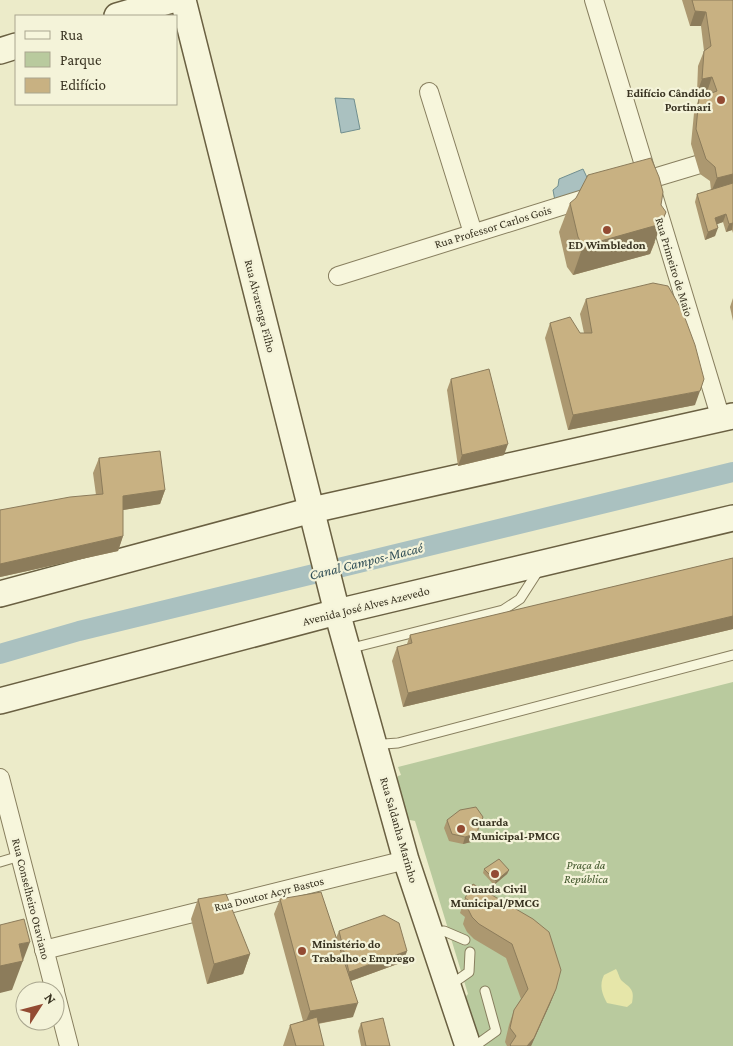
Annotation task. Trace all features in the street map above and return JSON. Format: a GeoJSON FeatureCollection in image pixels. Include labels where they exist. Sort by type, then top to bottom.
{"type":"FeatureCollection","features":[{"type":"Feature","properties":{"kind":"main road"},"geometry":{"type":"LineString","coordinates":[[120,15],[172,0]]}},
{"type":"Feature","properties":{"kind":"main road","name":"Rua Alvarenga Filho"},"geometry":{"type":"LineString","coordinates":[[183,0],[336,612]]}},
{"type":"Feature","properties":{"kind":"main road"},"geometry":{"type":"LineString","coordinates":[[0,51],[15,46]]}},
{"type":"Feature","properties":{"kind":"main road"},"geometry":{"type":"LineString","coordinates":[[0,594],[312,510],[727,418]]}},
{"type":"Feature","properties":{"kind":"main road","name":"Avenida José Alves Azevedo"},"geometry":{"type":"LineString","coordinates":[[0,701],[336,612],[733,518]]}},
{"type":"Feature","properties":{"kind":"main road","name":"Rua Saldanha Marinho"},"geometry":{"type":"LineString","coordinates":[[336,612],[406,860],[468,1046]]}},
{"type":"Feature","properties":{"kind":"street","name":"Rua Primeiro de Maio"},"geometry":{"type":"LineString","coordinates":[[594,0],[648,179],[727,418]]}},
{"type":"Feature","properties":{"kind":"street"},"geometry":{"type":"LineString","coordinates":[[429,92],[473,232]]}},
{"type":"Feature","properties":{"kind":"street"},"geometry":{"type":"LineString","coordinates":[[620,188],[733,154]]}},
{"type":"Feature","properties":{"kind":"street","name":"Rua Professor Carlos Gois"},"geometry":{"type":"LineString","coordinates":[[338,276],[602,193]]}},
{"type":"Feature","properties":{"kind":"street","name":"Rua Conselheiro Otaviano"},"geometry":{"type":"LineString","coordinates":[[0,778],[52,981]]}},
{"type":"Feature","properties":{"kind":"street","name":"Rua Doutor Acyr Bastos"},"geometry":{"type":"LineString","coordinates":[[44,950],[406,860]]}},
{"type":"Feature","properties":{"kind":"street","name":"Rua Conselheiro Otaviano"},"geometry":{"type":"LineString","coordinates":[[65,1031],[69,1046]]}},
{"type":"Feature","properties":{"kind":"lane"},"geometry":{"type":"LineString","coordinates":[[348,650],[503,610],[520,599],[543,563]]}},
{"type":"Feature","properties":{"kind":"lane"},"geometry":{"type":"LineString","coordinates":[[373,740],[384,744],[398,743],[733,655]]}},
{"type":"Feature","properties":{"kind":"lane"},"geometry":{"type":"LineString","coordinates":[[0,862],[20,856]]}},
{"type":"Feature","properties":{"kind":"lane"},"geometry":{"type":"LineString","coordinates":[[430,932],[444,931],[465,940]]}},
{"type":"Feature","properties":{"kind":"lane"},"geometry":{"type":"LineString","coordinates":[[448,986],[470,972],[470,952]]}},
{"type":"Feature","properties":{"kind":"lane"},"geometry":{"type":"LineString","coordinates":[[475,1046],[496,1031],[485,991]]}},
{"type":"Feature","properties":{"kind":"green space","name":"Praça da República"},"geometry":{"type":"Polygon","coordinates":[[[733,682],[733,1046],[482,1046],[465,997],[468,994],[415,821],[405,819],[395,784],[398,776],[401,775],[398,767],[733,682]]]}},
{"type":"Feature","properties":{"kind":"sand"},"geometry":{"type":"Polygon","coordinates":[[[616,969],[621,980],[632,992],[632,1003],[627,1007],[607,1003],[603,993],[601,986],[604,975],[616,969]]]}},
{"type":"Feature","properties":{"kind":"water"},"geometry":{"type":"Polygon","coordinates":[[[335,98],[354,99],[360,129],[341,133],[335,98]]]}},
{"type":"Feature","properties":{"kind":"water"},"geometry":{"type":"Polygon","coordinates":[[[583,169],[593,190],[555,201],[553,190],[558,186],[559,179],[583,169]]]}},
{"type":"Feature","properties":{"kind":"building","name":"Edifício Cândido Portinari"},"geometry":{"type":"Polygon","coordinates":[[[692,0],[733,0],[733,174],[717,178],[715,167],[706,159],[696,129],[699,98],[717,91],[712,77],[702,79],[704,51],[711,46],[706,12],[695,11],[692,0]]]}},
{"type":"Feature","properties":{"kind":"building"},"geometry":{"type":"Polygon","coordinates":[[[651,158],[663,192],[661,205],[666,212],[661,224],[583,246],[578,237],[570,203],[576,198],[588,175],[651,158]]]}},
{"type":"Feature","properties":{"kind":"building"},"geometry":{"type":"Polygon","coordinates":[[[733,183],[733,223],[729,224],[726,214],[715,218],[718,228],[708,232],[697,194],[733,183]]]}},
{"type":"Feature","properties":{"kind":"building"},"geometry":{"type":"Polygon","coordinates":[[[653,283],[668,286],[682,310],[695,345],[704,379],[700,391],[573,415],[550,323],[570,317],[580,333],[592,333],[586,299],[653,283]]]}},
{"type":"Feature","properties":{"kind":"building"},"geometry":{"type":"Polygon","coordinates":[[[489,369],[508,444],[462,455],[451,379],[489,369]]]}},
{"type":"Feature","properties":{"kind":"building"},"geometry":{"type":"Polygon","coordinates":[[[160,451],[165,490],[123,496],[123,536],[0,564],[0,510],[70,497],[103,494],[99,458],[160,451]]]}},
{"type":"Feature","properties":{"kind":"building"},"geometry":{"type":"Polygon","coordinates":[[[733,558],[733,616],[408,693],[397,647],[412,643],[410,635],[733,558]]]}},
{"type":"Feature","properties":{"kind":"building","name":"Guarda Municipal-PMCG"},"geometry":{"type":"Polygon","coordinates":[[[476,807],[483,817],[478,833],[465,837],[452,834],[447,820],[460,810],[476,807]]]}},
{"type":"Feature","properties":{"kind":"building","name":"Guarda Civil Municipal/PMCG"},"geometry":{"type":"Polygon","coordinates":[[[499,859],[509,870],[496,881],[484,869],[499,859]]]}},
{"type":"Feature","properties":{"kind":"building"},"geometry":{"type":"Polygon","coordinates":[[[473,884],[533,919],[549,932],[561,970],[556,989],[534,1038],[527,1046],[510,1045],[516,1036],[510,1028],[514,1010],[528,989],[512,944],[479,924],[472,917],[468,909],[472,903],[465,898],[473,884]]]}},
{"type":"Feature","properties":{"kind":"building"},"geometry":{"type":"Polygon","coordinates":[[[321,892],[358,1003],[310,1011],[280,899],[321,892]]]}},
{"type":"Feature","properties":{"kind":"building"},"geometry":{"type":"Polygon","coordinates":[[[226,894],[250,954],[214,964],[198,899],[226,894]]]}},
{"type":"Feature","properties":{"kind":"building"},"geometry":{"type":"Polygon","coordinates":[[[384,915],[399,923],[407,951],[349,972],[339,931],[384,915]]]}},
{"type":"Feature","properties":{"kind":"building"},"geometry":{"type":"Polygon","coordinates":[[[24,919],[30,942],[19,944],[23,961],[0,966],[0,925],[24,919]]]}},
{"type":"Feature","properties":{"kind":"building"},"geometry":{"type":"Polygon","coordinates":[[[317,1017],[324,1046],[296,1046],[290,1025],[317,1017]]]}},
{"type":"Feature","properties":{"kind":"building"},"geometry":{"type":"Polygon","coordinates":[[[383,1018],[390,1046],[366,1046],[361,1023],[383,1018]]]}},
{"type":"Feature","properties":{"kind":"waterway","name":"Canal Campos-Macaé"},"geometry":{"type":"LineString","coordinates":[[0,654],[79,631],[733,472]]}},
{"type":"Feature","properties":{"kind":"place","name":"Edifício Cândido Portinari"},"geometry":{"type":"Point","coordinates":[721,100]}},
{"type":"Feature","properties":{"kind":"place","name":"ED Wimbledon"},"geometry":{"type":"Point","coordinates":[607,230]}},
{"type":"Feature","properties":{"kind":"place","name":"Guarda Municipal-PMCG"},"geometry":{"type":"Point","coordinates":[461,829]}},
{"type":"Feature","properties":{"kind":"place","name":"Guarda Civil Municipal/PMCG"},"geometry":{"type":"Point","coordinates":[495,874]}},
{"type":"Feature","properties":{"kind":"place","name":"Ministério do Trabalho e Emprego"},"geometry":{"type":"Point","coordinates":[302,951]}}]}
